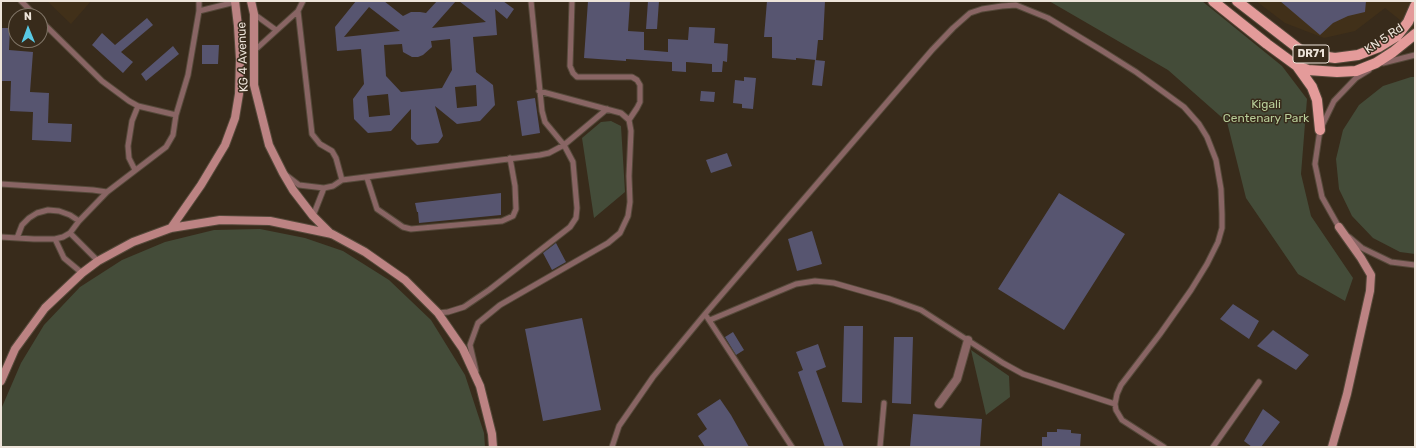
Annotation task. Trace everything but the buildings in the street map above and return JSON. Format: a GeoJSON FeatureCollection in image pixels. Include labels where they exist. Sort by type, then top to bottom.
{"type":"FeatureCollection","features":[{"type":"Feature","properties":{"kind":"main road","name":"KG 4 Avenue"},"geometry":{"type":"LineString","coordinates":[[251,1],[254,14],[254,85],[269,145],[293,190],[313,216],[332,234]]}},
{"type":"Feature","properties":{"kind":"main road","name":"DR71"},"geometry":{"type":"LineString","coordinates":[[1213,1],[1267,44],[1298,66]]}},
{"type":"Feature","properties":{"kind":"main road","name":"KN 5 Rd"},"geometry":{"type":"LineString","coordinates":[[1237,1],[1299,49],[1314,55],[1335,58],[1358,55],[1378,47],[1397,36],[1408,22],[1415,6]]}},
{"type":"Feature","properties":{"kind":"main road","name":"KG 4 Avenue"},"geometry":{"type":"LineString","coordinates":[[171,228],[201,185],[225,145],[235,118],[239,94],[240,58],[235,2]]}},
{"type":"Feature","properties":{"kind":"main road","name":"KN 5 Rd"},"geometry":{"type":"LineString","coordinates":[[1298,66],[1308,70],[1318,71],[1356,71],[1376,63],[1393,52],[1415,34]]}},
{"type":"Feature","properties":{"kind":"main road"},"geometry":{"type":"LineString","coordinates":[[1298,66],[1312,87],[1317,100],[1320,130]]}},
{"type":"Feature","properties":{"kind":"main road"},"geometry":{"type":"LineString","coordinates":[[1,381],[15,349],[45,308],[82,273],[98,262],[133,242],[171,228],[220,220],[270,221],[332,234],[365,252],[405,280],[438,313],[463,349],[480,386],[492,434],[493,447]]}},
{"type":"Feature","properties":{"kind":"main road"},"geometry":{"type":"LineString","coordinates":[[1332,447],[1347,394],[1370,291],[1370,275],[1361,258],[1339,227]]}},
{"type":"Feature","properties":{"kind":"street"},"geometry":{"type":"LineString","coordinates":[[940,404],[957,379],[968,340]]}},
{"type":"Feature","properties":{"kind":"lane"},"geometry":{"type":"LineString","coordinates":[[1,237],[55,239],[63,237],[70,232],[107,192],[166,147],[173,135],[176,115],[188,74],[199,11],[199,1]]}},
{"type":"Feature","properties":{"kind":"lane"},"geometry":{"type":"LineString","coordinates":[[255,50],[298,11],[303,1]]}},
{"type":"Feature","properties":{"kind":"lane"},"geometry":{"type":"LineString","coordinates":[[438,313],[448,312],[464,307],[489,290],[570,227],[576,218],[577,208],[573,162],[564,145],[546,122],[542,111],[531,1]]}},
{"type":"Feature","properties":{"kind":"lane"},"geometry":{"type":"LineString","coordinates":[[572,1],[571,69],[577,77],[632,77],[637,80],[640,84],[640,102],[629,120]]}},
{"type":"Feature","properties":{"kind":"lane"},"geometry":{"type":"LineString","coordinates":[[199,11],[235,2]]}},
{"type":"Feature","properties":{"kind":"lane"},"geometry":{"type":"LineString","coordinates":[[612,447],[619,426],[653,377],[705,314],[932,50],[970,13],[982,9],[1016,5],[1048,18],[1101,50],[1136,72],[1184,108],[1199,124],[1207,137],[1216,160],[1221,189],[1222,214],[1222,228],[1218,242],[1191,290],[1121,385],[1115,404],[1116,410],[1122,420],[1164,447]]}},
{"type":"Feature","properties":{"kind":"lane"},"geometry":{"type":"LineString","coordinates":[[298,11],[312,134],[320,144],[332,151],[336,158],[342,180]]}},
{"type":"Feature","properties":{"kind":"lane"},"geometry":{"type":"LineString","coordinates":[[254,14],[276,30]]}},
{"type":"Feature","properties":{"kind":"lane"},"geometry":{"type":"LineString","coordinates":[[48,28],[102,80],[129,101],[138,106],[176,115]]}},
{"type":"Feature","properties":{"kind":"lane"},"geometry":{"type":"LineString","coordinates":[[1415,55],[1384,62],[1356,78],[1334,101],[1320,130],[1315,164],[1322,197],[1339,227],[1362,248],[1391,262],[1415,266]]}},
{"type":"Feature","properties":{"kind":"lane"},"geometry":{"type":"LineString","coordinates":[[480,386],[470,345],[478,323],[500,305],[608,243],[620,232],[628,216],[630,202],[629,176],[631,130],[629,120],[621,113],[539,91]]}},
{"type":"Feature","properties":{"kind":"lane"},"geometry":{"type":"LineString","coordinates":[[135,170],[129,158],[128,146],[132,121],[138,106]]}},
{"type":"Feature","properties":{"kind":"lane"},"geometry":{"type":"LineString","coordinates":[[283,173],[299,185],[324,188],[333,186],[342,180],[367,178],[549,153],[564,145],[606,109]]}},
{"type":"Feature","properties":{"kind":"lane"},"geometry":{"type":"LineString","coordinates":[[367,178],[377,209],[403,227],[411,229],[502,221],[513,216],[516,209],[510,158]]}},
{"type":"Feature","properties":{"kind":"lane"},"geometry":{"type":"LineString","coordinates":[[1,184],[107,192]]}},
{"type":"Feature","properties":{"kind":"lane"},"geometry":{"type":"LineString","coordinates":[[313,216],[324,188]]}},
{"type":"Feature","properties":{"kind":"lane"},"geometry":{"type":"LineString","coordinates":[[17,238],[22,225],[37,213],[48,210],[59,211],[70,215],[79,221]]}},
{"type":"Feature","properties":{"kind":"lane"},"geometry":{"type":"LineString","coordinates":[[70,232],[98,262]]}},
{"type":"Feature","properties":{"kind":"lane"},"geometry":{"type":"LineString","coordinates":[[55,239],[64,258],[82,273]]}},
{"type":"Feature","properties":{"kind":"lane"},"geometry":{"type":"LineString","coordinates":[[710,320],[796,284],[815,281],[834,283],[890,298],[915,308],[927,314],[1002,363],[1023,374],[1115,404]]}},
{"type":"Feature","properties":{"kind":"lane"},"geometry":{"type":"LineString","coordinates":[[705,314],[792,447]]}},
{"type":"Feature","properties":{"kind":"lane"},"geometry":{"type":"LineString","coordinates":[[1213,447],[1259,382]]}},
{"type":"Feature","properties":{"kind":"lane"},"geometry":{"type":"LineString","coordinates":[[880,447],[884,403]]}},
{"type":"Feature","properties":{"kind":"shaded area"},"geometry":{"type":"Polygon","coordinates":[[[47,1],[91,1],[71,24],[47,1]]]}},
{"type":"Feature","properties":{"kind":"shaded area"},"geometry":{"type":"Polygon","coordinates":[[[1256,1],[1415,1],[1415,32],[1385,8],[1355,31],[1324,38],[1285,23],[1256,1]]]}},
{"type":"Feature","properties":{"kind":"green space","name":"Kigali Centenary Park"},"geometry":{"type":"Polygon","coordinates":[[[1049,1],[1202,1],[1282,66],[1307,99],[1301,174],[1311,216],[1353,278],[1345,301],[1298,274],[1246,198],[1227,122],[1168,70],[1049,1]]]}},
{"type":"Feature","properties":{"kind":"green space"},"geometry":{"type":"Polygon","coordinates":[[[1415,77],[1415,254],[1400,252],[1373,238],[1352,216],[1339,189],[1336,159],[1343,130],[1359,105],[1383,86],[1415,77]]]}},
{"type":"Feature","properties":{"kind":"green space"},"geometry":{"type":"Polygon","coordinates":[[[611,121],[621,126],[625,192],[594,218],[582,138],[601,122],[611,121]]]}},
{"type":"Feature","properties":{"kind":"green space"},"geometry":{"type":"Polygon","coordinates":[[[260,229],[305,238],[343,251],[389,280],[431,320],[465,375],[484,433],[485,447],[1,447],[2,407],[21,363],[44,325],[80,287],[122,260],[165,242],[214,230],[260,229]]]}},
{"type":"Feature","properties":{"kind":"green space"},"geometry":{"type":"Polygon","coordinates":[[[971,350],[1009,376],[1010,397],[986,415],[971,350]]]}}]}
